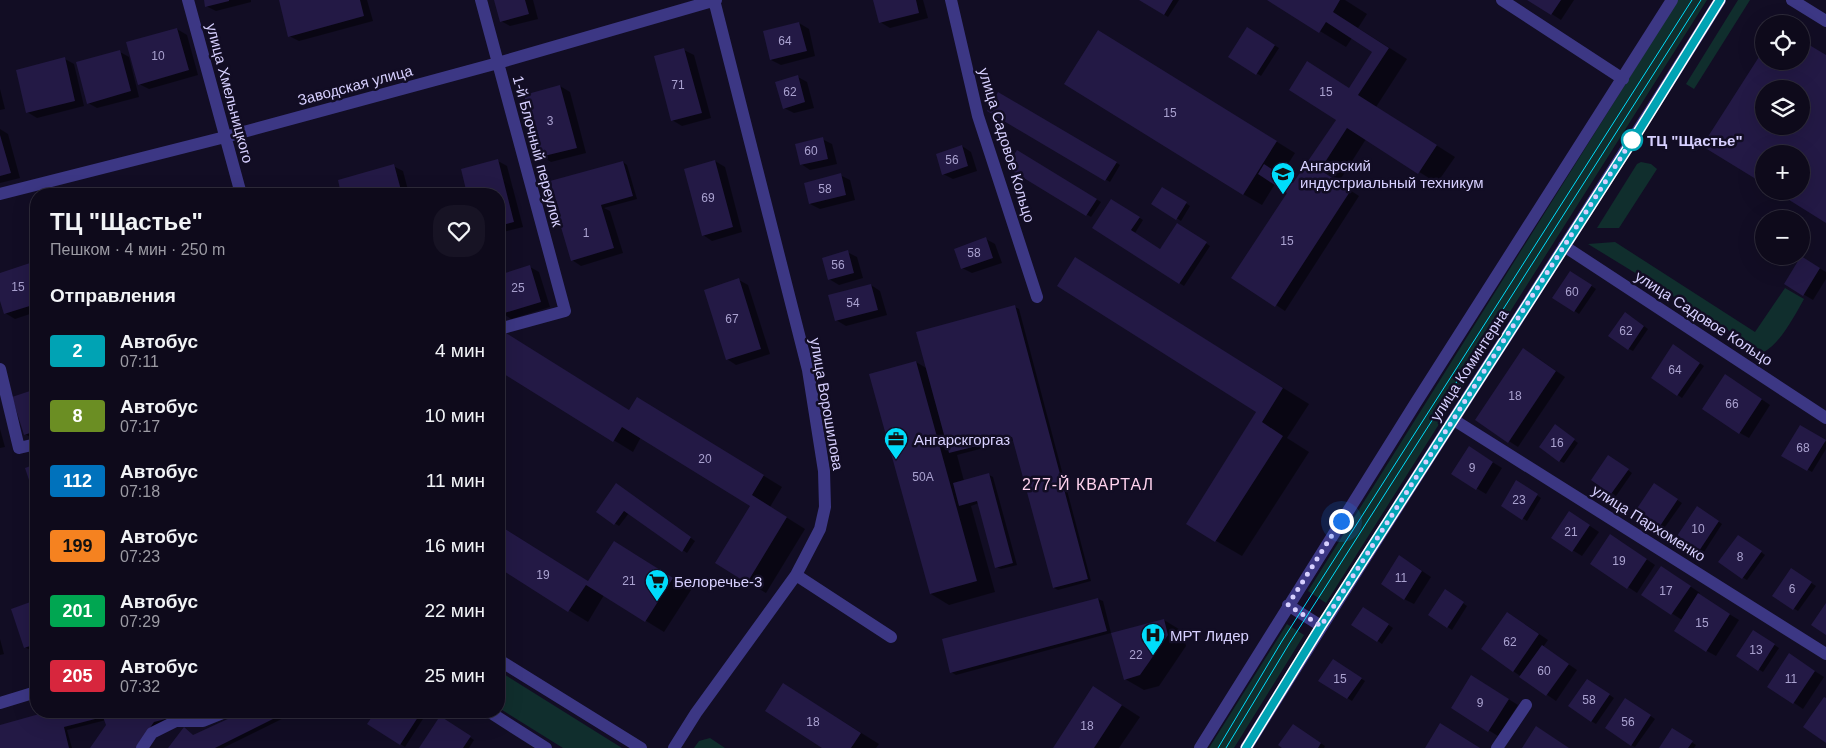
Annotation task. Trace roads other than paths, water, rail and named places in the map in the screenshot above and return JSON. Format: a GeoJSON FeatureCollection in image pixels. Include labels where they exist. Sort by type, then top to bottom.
{"type":"FeatureCollection","features":[{"type":"Feature","properties":{"kind":"street","name":"улица Хмельницкого"},"geometry":{"type":"LineString","coordinates":[[188,0],[239,188]]}},
{"type":"Feature","properties":{"kind":"street","name":"1-й Блочный переулок"},"geometry":{"type":"LineString","coordinates":[[480,0],[564,311],[505,327]]}},
{"type":"Feature","properties":{"kind":"street","name":"Заводская улица"},"geometry":{"type":"LineString","coordinates":[[0,194],[225,137],[498,63],[715,0]]}},
{"type":"Feature","properties":{"kind":"street","name":"улица Ворошилова"},"geometry":{"type":"LineString","coordinates":[[674,748],[696,712],[796,575],[820,529],[826,506],[824,471],[808,370],[715,0]]}},
{"type":"Feature","properties":{"kind":"street","name":"улица Садовое Кольцо"},"geometry":{"type":"LineString","coordinates":[[951,0],[978,116],[1037,297]]}},
{"type":"Feature","properties":{"kind":"street"},"geometry":{"type":"LineString","coordinates":[[1502,0],[1623,80]]}},
{"type":"Feature","properties":{"kind":"street","name":"улица Коминтерна"},"geometry":{"type":"LineString","coordinates":[[1200,748],[1414,404],[1623,80],[1672,0]]}},
{"type":"Feature","properties":{"kind":"street","name":"улица Коминтерна"},"geometry":{"type":"LineString","coordinates":[[1246,748],[1321,626],[1720,0]]}},
{"type":"Feature","properties":{"kind":"street"},"geometry":{"type":"LineString","coordinates":[[1792,0],[1826,21]]}},
{"type":"Feature","properties":{"kind":"street","name":"улица Садовое Кольцо"},"geometry":{"type":"LineString","coordinates":[[1564,246],[1826,418]]}},
{"type":"Feature","properties":{"kind":"street"},"geometry":{"type":"LineString","coordinates":[[0,369],[19,448],[30,445]]}},
{"type":"Feature","properties":{"kind":"street","name":"улица Пархоменко"},"geometry":{"type":"LineString","coordinates":[[1454,420],[1826,654]]}},
{"type":"Feature","properties":{"kind":"street"},"geometry":{"type":"LineString","coordinates":[[796,575],[891,637]]}},
{"type":"Feature","properties":{"kind":"street"},"geometry":{"type":"LineString","coordinates":[[1288,605],[1321,626]]}},
{"type":"Feature","properties":{"kind":"street"},"geometry":{"type":"LineString","coordinates":[[505,664],[641,748]]}},
{"type":"Feature","properties":{"kind":"street"},"geometry":{"type":"LineString","coordinates":[[0,703],[30,694]]}},
{"type":"Feature","properties":{"kind":"street"},"geometry":{"type":"LineString","coordinates":[[1497,748],[1526,705]]}},
{"type":"Feature","properties":{"kind":"street"},"geometry":{"type":"LineString","coordinates":[[142,748],[152,733],[176,721],[209,718]]}},
{"type":"Feature","properties":{"kind":"street"},"geometry":{"type":"LineString","coordinates":[[499,718],[546,748]]}},
{"type":"Feature","properties":{"kind":"tram line"},"geometry":{"type":"LineString","coordinates":[[1218,748],[1282,641],[1692,0]]}},
{"type":"Feature","properties":{"kind":"tram line"},"geometry":{"type":"LineString","coordinates":[[1226,748],[1289,644],[1701,0]]}},
{"type":"Feature","properties":{"kind":"place","name":"ТЦ \"Щастье\""},"geometry":{"type":"Point","coordinates":[1632,140]}},
{"type":"Feature","properties":{"kind":"place","name":"Ангарский индустриальный техникум"},"geometry":{"type":"Point","coordinates":[1283,195]}},
{"type":"Feature","properties":{"kind":"place","name":"Ангарскгоргаз"},"geometry":{"type":"Point","coordinates":[896,460]}},
{"type":"Feature","properties":{"kind":"place","name":"Белоречье-3"},"geometry":{"type":"Point","coordinates":[657,602]}},
{"type":"Feature","properties":{"kind":"place","name":"МРТ Лидер"},"geometry":{"type":"Point","coordinates":[1153,656]}},
{"type":"Feature","properties":{"kind":"district","name":"277-Й КВАРТАЛ"},"geometry":{"type":"Point","coordinates":[1088,484]}}]}
